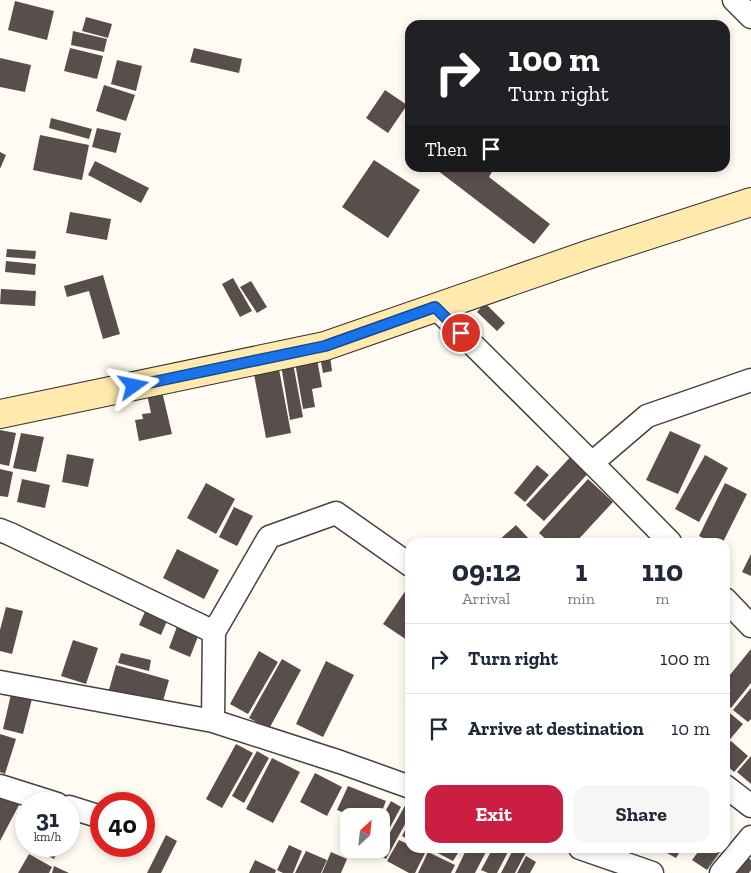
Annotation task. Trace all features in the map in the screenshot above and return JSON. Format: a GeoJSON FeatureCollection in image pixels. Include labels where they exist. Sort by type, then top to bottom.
{"type":"FeatureCollection","features":[{"type":"Feature","properties":{"kind":"street"},"geometry":{"type":"LineString","coordinates":[[734,0],[751,16]]}},
{"type":"Feature","properties":{"kind":"street"},"geometry":{"type":"LineString","coordinates":[[0,414],[325,346],[600,251],[751,202]]}},
{"type":"Feature","properties":{"kind":"street"},"geometry":{"type":"LineString","coordinates":[[435,307],[666,538]]}},
{"type":"Feature","properties":{"kind":"street"},"geometry":{"type":"LineString","coordinates":[[592,463],[647,416],[748,386]]}},
{"type":"Feature","properties":{"kind":"street"},"geometry":{"type":"LineString","coordinates":[[213,721],[214,632],[269,537],[336,513],[405,561]]}},
{"type":"Feature","properties":{"kind":"street"},"geometry":{"type":"LineString","coordinates":[[0,530],[214,632]]}},
{"type":"Feature","properties":{"kind":"street"},"geometry":{"type":"LineString","coordinates":[[730,604],[751,626]]}},
{"type":"Feature","properties":{"kind":"street"},"geometry":{"type":"LineString","coordinates":[[0,682],[213,721],[405,785]]}},
{"type":"Feature","properties":{"kind":"street"},"geometry":{"type":"LineString","coordinates":[[0,786],[19,792]]}},
{"type":"Feature","properties":{"kind":"street"},"geometry":{"type":"LineString","coordinates":[[730,790],[751,806]]}},
{"type":"Feature","properties":{"kind":"street"},"geometry":{"type":"LineString","coordinates":[[721,873],[751,837]]}},
{"type":"Feature","properties":{"kind":"street"},"geometry":{"type":"LineString","coordinates":[[594,853],[652,873]]}},
{"type":"Feature","properties":{"kind":"building"},"geometry":{"type":"Polygon","coordinates":[[[15,1],[54,11],[47,40],[8,30],[15,1]]]}},
{"type":"Feature","properties":{"kind":"building"},"geometry":{"type":"Polygon","coordinates":[[[86,17],[112,24],[108,38],[82,31],[86,17]]]}},
{"type":"Feature","properties":{"kind":"building"},"geometry":{"type":"Polygon","coordinates":[[[73,31],[107,39],[104,52],[71,45],[73,31]]]}},
{"type":"Feature","properties":{"kind":"building"},"geometry":{"type":"Polygon","coordinates":[[[70,48],[103,56],[97,79],[64,71],[70,48]]]}},
{"type":"Feature","properties":{"kind":"building"},"geometry":{"type":"Polygon","coordinates":[[[194,48],[242,59],[239,73],[190,62],[194,48]]]}},
{"type":"Feature","properties":{"kind":"building"},"geometry":{"type":"Polygon","coordinates":[[[0,58],[31,65],[25,92],[0,87],[0,58]]]}},
{"type":"Feature","properties":{"kind":"building"},"geometry":{"type":"Polygon","coordinates":[[[117,60],[142,66],[136,91],[111,84],[117,60]]]}},
{"type":"Feature","properties":{"kind":"building"},"geometry":{"type":"Polygon","coordinates":[[[104,85],[135,95],[126,121],[96,111],[104,85]]]}},
{"type":"Feature","properties":{"kind":"building"},"geometry":{"type":"Polygon","coordinates":[[[385,90],[405,104],[405,108],[388,133],[366,118],[385,90]]]}},
{"type":"Feature","properties":{"kind":"building"},"geometry":{"type":"Polygon","coordinates":[[[51,118],[92,129],[89,139],[49,128],[51,118]]]}},
{"type":"Feature","properties":{"kind":"building"},"geometry":{"type":"Polygon","coordinates":[[[97,128],[121,133],[116,153],[92,147],[97,128]]]}},
{"type":"Feature","properties":{"kind":"building"},"geometry":{"type":"Polygon","coordinates":[[[40,135],[89,145],[82,180],[33,170],[40,135]]]}},
{"type":"Feature","properties":{"kind":"building"},"geometry":{"type":"Polygon","coordinates":[[[0,152],[6,155],[0,169],[0,152]]]}},
{"type":"Feature","properties":{"kind":"building"},"geometry":{"type":"Polygon","coordinates":[[[374,160],[420,190],[388,238],[342,207],[374,160]]]}},
{"type":"Feature","properties":{"kind":"building"},"geometry":{"type":"Polygon","coordinates":[[[95,161],[149,188],[141,203],[88,175],[95,161]]]}},
{"type":"Feature","properties":{"kind":"building"},"geometry":{"type":"Polygon","coordinates":[[[440,172],[492,172],[489,177],[550,224],[534,244],[440,172]]]}},
{"type":"Feature","properties":{"kind":"building"},"geometry":{"type":"Polygon","coordinates":[[[70,212],[111,219],[107,240],[66,233],[70,212]]]}},
{"type":"Feature","properties":{"kind":"building"},"geometry":{"type":"Polygon","coordinates":[[[7,249],[36,251],[35,259],[6,257],[7,249]]]}},
{"type":"Feature","properties":{"kind":"building"},"geometry":{"type":"Polygon","coordinates":[[[6,261],[36,264],[35,275],[5,272],[6,261]]]}},
{"type":"Feature","properties":{"kind":"building"},"geometry":{"type":"Polygon","coordinates":[[[103,275],[120,334],[103,339],[89,291],[67,297],[64,286],[103,275]]]}},
{"type":"Feature","properties":{"kind":"building"},"geometry":{"type":"Polygon","coordinates":[[[233,278],[252,311],[240,317],[222,284],[233,278]]]}},
{"type":"Feature","properties":{"kind":"building"},"geometry":{"type":"Polygon","coordinates":[[[251,281],[267,307],[257,313],[240,287],[251,281]]]}},
{"type":"Feature","properties":{"kind":"building"},"geometry":{"type":"Polygon","coordinates":[[[1,289],[36,291],[35,306],[0,304],[1,289]]]}},
{"type":"Feature","properties":{"kind":"building"},"geometry":{"type":"Polygon","coordinates":[[[485,303],[505,323],[497,331],[477,312],[485,303]]]}},
{"type":"Feature","properties":{"kind":"building"},"geometry":{"type":"Polygon","coordinates":[[[330,356],[332,371],[323,373],[320,357],[330,356]]]}},
{"type":"Feature","properties":{"kind":"building"},"geometry":{"type":"Polygon","coordinates":[[[317,359],[322,387],[312,389],[315,407],[303,409],[295,362],[317,359]]]}},
{"type":"Feature","properties":{"kind":"building"},"geometry":{"type":"Polygon","coordinates":[[[293,363],[303,417],[290,420],[281,365],[293,363]]]}},
{"type":"Feature","properties":{"kind":"building"},"geometry":{"type":"Polygon","coordinates":[[[278,364],[291,433],[266,438],[253,369],[278,364]]]}},
{"type":"Feature","properties":{"kind":"building"},"geometry":{"type":"Polygon","coordinates":[[[161,387],[172,434],[139,441],[135,420],[143,419],[142,414],[151,413],[146,390],[161,387]]]}},
{"type":"Feature","properties":{"kind":"building"},"geometry":{"type":"Polygon","coordinates":[[[0,430],[16,433],[9,466],[0,464],[0,430]]]}},
{"type":"Feature","properties":{"kind":"building"},"geometry":{"type":"Polygon","coordinates":[[[670,431],[701,445],[678,494],[646,480],[670,431]]]}},
{"type":"Feature","properties":{"kind":"building"},"geometry":{"type":"Polygon","coordinates":[[[21,433],[44,437],[36,472],[13,468],[21,433]]]}},
{"type":"Feature","properties":{"kind":"building"},"geometry":{"type":"Polygon","coordinates":[[[574,453],[592,469],[544,521],[526,505],[574,453]]]}},
{"type":"Feature","properties":{"kind":"building"},"geometry":{"type":"Polygon","coordinates":[[[67,454],[94,459],[88,487],[62,482],[67,454]]]}},
{"type":"Feature","properties":{"kind":"building"},"geometry":{"type":"Polygon","coordinates":[[[705,455],[728,468],[699,522],[675,509],[705,455]]]}},
{"type":"Feature","properties":{"kind":"building"},"geometry":{"type":"Polygon","coordinates":[[[537,465],[549,475],[525,502],[514,493],[537,465]]]}},
{"type":"Feature","properties":{"kind":"building"},"geometry":{"type":"Polygon","coordinates":[[[0,469],[13,472],[8,497],[0,496],[0,469]]]}},
{"type":"Feature","properties":{"kind":"building"},"geometry":{"type":"Polygon","coordinates":[[[22,479],[50,485],[45,508],[17,502],[22,479]]]}},
{"type":"Feature","properties":{"kind":"building"},"geometry":{"type":"Polygon","coordinates":[[[588,479],[613,502],[580,538],[545,538],[539,533],[588,479]]]}},
{"type":"Feature","properties":{"kind":"building"},"geometry":{"type":"Polygon","coordinates":[[[206,483],[235,499],[216,534],[187,518],[206,483]]]}},
{"type":"Feature","properties":{"kind":"building"},"geometry":{"type":"Polygon","coordinates":[[[725,483],[747,494],[725,538],[703,538],[699,536],[725,483]]]}},
{"type":"Feature","properties":{"kind":"building"},"geometry":{"type":"Polygon","coordinates":[[[234,507],[253,516],[237,546],[219,537],[234,507]]]}},
{"type":"Feature","properties":{"kind":"building"},"geometry":{"type":"Polygon","coordinates":[[[516,525],[528,538],[501,538],[516,525]]]}},
{"type":"Feature","properties":{"kind":"building"},"geometry":{"type":"Polygon","coordinates":[[[177,549],[219,570],[204,599],[163,578],[177,549]]]}},
{"type":"Feature","properties":{"kind":"building"},"geometry":{"type":"Polygon","coordinates":[[[751,554],[751,576],[742,572],[751,554]]]}},
{"type":"Feature","properties":{"kind":"building"},"geometry":{"type":"Polygon","coordinates":[[[405,591],[405,639],[383,624],[405,591]]]}},
{"type":"Feature","properties":{"kind":"building"},"geometry":{"type":"Polygon","coordinates":[[[148,605],[170,614],[161,635],[139,625],[148,605]]]}},
{"type":"Feature","properties":{"kind":"building"},"geometry":{"type":"Polygon","coordinates":[[[6,607],[23,611],[12,654],[0,651],[0,630],[6,607]]]}},
{"type":"Feature","properties":{"kind":"building"},"geometry":{"type":"Polygon","coordinates":[[[179,621],[201,629],[190,657],[169,648],[179,621]]]}},
{"type":"Feature","properties":{"kind":"building"},"geometry":{"type":"Polygon","coordinates":[[[73,640],[98,648],[86,684],[61,676],[73,640]]]}},
{"type":"Feature","properties":{"kind":"building"},"geometry":{"type":"Polygon","coordinates":[[[751,649],[751,683],[731,708],[730,675],[751,649]]]}},
{"type":"Feature","properties":{"kind":"building"},"geometry":{"type":"Polygon","coordinates":[[[259,651],[278,662],[248,714],[230,704],[259,651]]]}},
{"type":"Feature","properties":{"kind":"building"},"geometry":{"type":"Polygon","coordinates":[[[121,653],[151,660],[149,671],[118,663],[121,653]]]}},
{"type":"Feature","properties":{"kind":"building"},"geometry":{"type":"Polygon","coordinates":[[[282,659],[301,670],[269,729],[249,718],[282,659]]]}},
{"type":"Feature","properties":{"kind":"building"},"geometry":{"type":"Polygon","coordinates":[[[326,661],[354,675],[323,737],[296,724],[326,661]]]}},
{"type":"Feature","properties":{"kind":"building"},"geometry":{"type":"Polygon","coordinates":[[[116,665],[169,680],[161,708],[108,693],[116,665]]]}},
{"type":"Feature","properties":{"kind":"building"},"geometry":{"type":"Polygon","coordinates":[[[751,688],[751,719],[748,722],[733,710],[751,688]]]}},
{"type":"Feature","properties":{"kind":"building"},"geometry":{"type":"Polygon","coordinates":[[[12,690],[33,695],[23,734],[3,729],[12,690]]]}},
{"type":"Feature","properties":{"kind":"building"},"geometry":{"type":"Polygon","coordinates":[[[730,713],[743,724],[730,739],[730,713]]]}},
{"type":"Feature","properties":{"kind":"building"},"geometry":{"type":"Polygon","coordinates":[[[0,734],[16,739],[5,774],[0,772],[0,734]]]}},
{"type":"Feature","properties":{"kind":"building"},"geometry":{"type":"Polygon","coordinates":[[[731,741],[748,756],[734,772],[730,768],[731,741]]]}},
{"type":"Feature","properties":{"kind":"building"},"geometry":{"type":"Polygon","coordinates":[[[236,744],[253,753],[222,808],[206,799],[236,744]]]}},
{"type":"Feature","properties":{"kind":"building"},"geometry":{"type":"Polygon","coordinates":[[[257,751],[269,758],[244,803],[232,796],[257,751]]]}},
{"type":"Feature","properties":{"kind":"building"},"geometry":{"type":"Polygon","coordinates":[[[751,756],[751,784],[737,772],[751,756]]]}},
{"type":"Feature","properties":{"kind":"building"},"geometry":{"type":"Polygon","coordinates":[[[272,758],[300,772],[273,823],[246,809],[272,758]]]}},
{"type":"Feature","properties":{"kind":"building"},"geometry":{"type":"Polygon","coordinates":[[[315,773],[342,787],[327,816],[300,802],[315,773]]]}},
{"type":"Feature","properties":{"kind":"building"},"geometry":{"type":"Polygon","coordinates":[[[348,786],[386,801],[383,808],[340,808],[340,811],[337,810],[348,786]]]}},
{"type":"Feature","properties":{"kind":"building"},"geometry":{"type":"Polygon","coordinates":[[[0,795],[15,801],[15,812],[0,841],[0,795]]]}},
{"type":"Feature","properties":{"kind":"building"},"geometry":{"type":"Polygon","coordinates":[[[391,801],[401,807],[390,827],[390,808],[387,808],[391,801]]]}},
{"type":"Feature","properties":{"kind":"building"},"geometry":{"type":"Polygon","coordinates":[[[405,806],[405,824],[390,852],[390,832],[405,806]]]}},
{"type":"Feature","properties":{"kind":"building"},"geometry":{"type":"Polygon","coordinates":[[[166,835],[177,841],[161,873],[147,873],[166,835]]]}},
{"type":"Feature","properties":{"kind":"building"},"geometry":{"type":"Polygon","coordinates":[[[399,840],[405,843],[405,853],[425,853],[415,873],[409,873],[387,861],[399,840]]]}},
{"type":"Feature","properties":{"kind":"building"},"geometry":{"type":"Polygon","coordinates":[[[289,845],[302,851],[293,873],[283,873],[277,870],[289,845]]]}},
{"type":"Feature","properties":{"kind":"building"},"geometry":{"type":"Polygon","coordinates":[[[306,851],[327,860],[321,873],[295,873],[306,851]]]}},
{"type":"Feature","properties":{"kind":"building"},"geometry":{"type":"Polygon","coordinates":[[[331,852],[340,856],[340,858],[347,859],[341,873],[322,873],[331,852]]]}},
{"type":"Feature","properties":{"kind":"building"},"geometry":{"type":"Polygon","coordinates":[[[428,853],[455,865],[451,873],[418,873],[428,853]]]}},
{"type":"Feature","properties":{"kind":"building"},"geometry":{"type":"Polygon","coordinates":[[[438,853],[458,853],[453,861],[438,853]]]}},
{"type":"Feature","properties":{"kind":"building"},"geometry":{"type":"Polygon","coordinates":[[[465,853],[485,853],[475,873],[455,873],[465,853]]]}},
{"type":"Feature","properties":{"kind":"building"},"geometry":{"type":"Polygon","coordinates":[[[490,853],[507,853],[497,873],[488,873],[481,870],[490,853]]]}},
{"type":"Feature","properties":{"kind":"building"},"geometry":{"type":"Polygon","coordinates":[[[511,853],[525,853],[515,873],[501,873],[511,853]]]}},
{"type":"Feature","properties":{"kind":"building"},"geometry":{"type":"Polygon","coordinates":[[[667,853],[679,853],[676,858],[667,853]]]}},
{"type":"Feature","properties":{"kind":"building"},"geometry":{"type":"Polygon","coordinates":[[[697,853],[719,853],[707,870],[692,860],[697,853]]]}},
{"type":"Feature","properties":{"kind":"building"},"geometry":{"type":"Polygon","coordinates":[[[742,853],[751,860],[751,870],[749,873],[727,873],[742,853]]]}},
{"type":"Feature","properties":{"kind":"building"},"geometry":{"type":"Polygon","coordinates":[[[526,856],[536,862],[530,873],[517,873],[526,856]]]}},
{"type":"Feature","properties":{"kind":"building"},"geometry":{"type":"Polygon","coordinates":[[[27,857],[34,857],[52,867],[49,873],[18,873],[27,857]]]}},
{"type":"Feature","properties":{"kind":"building"},"geometry":{"type":"Polygon","coordinates":[[[255,860],[276,870],[275,873],[249,873],[255,860]]]}},
{"type":"Feature","properties":{"kind":"building"},"geometry":{"type":"Polygon","coordinates":[[[54,866],[69,873],[52,873],[54,866]]]}},
{"type":"Feature","properties":{"kind":"route"},"geometry":{"type":"LineString","coordinates":[[134,386],[325,346],[435,307],[461,333]]}}]}
